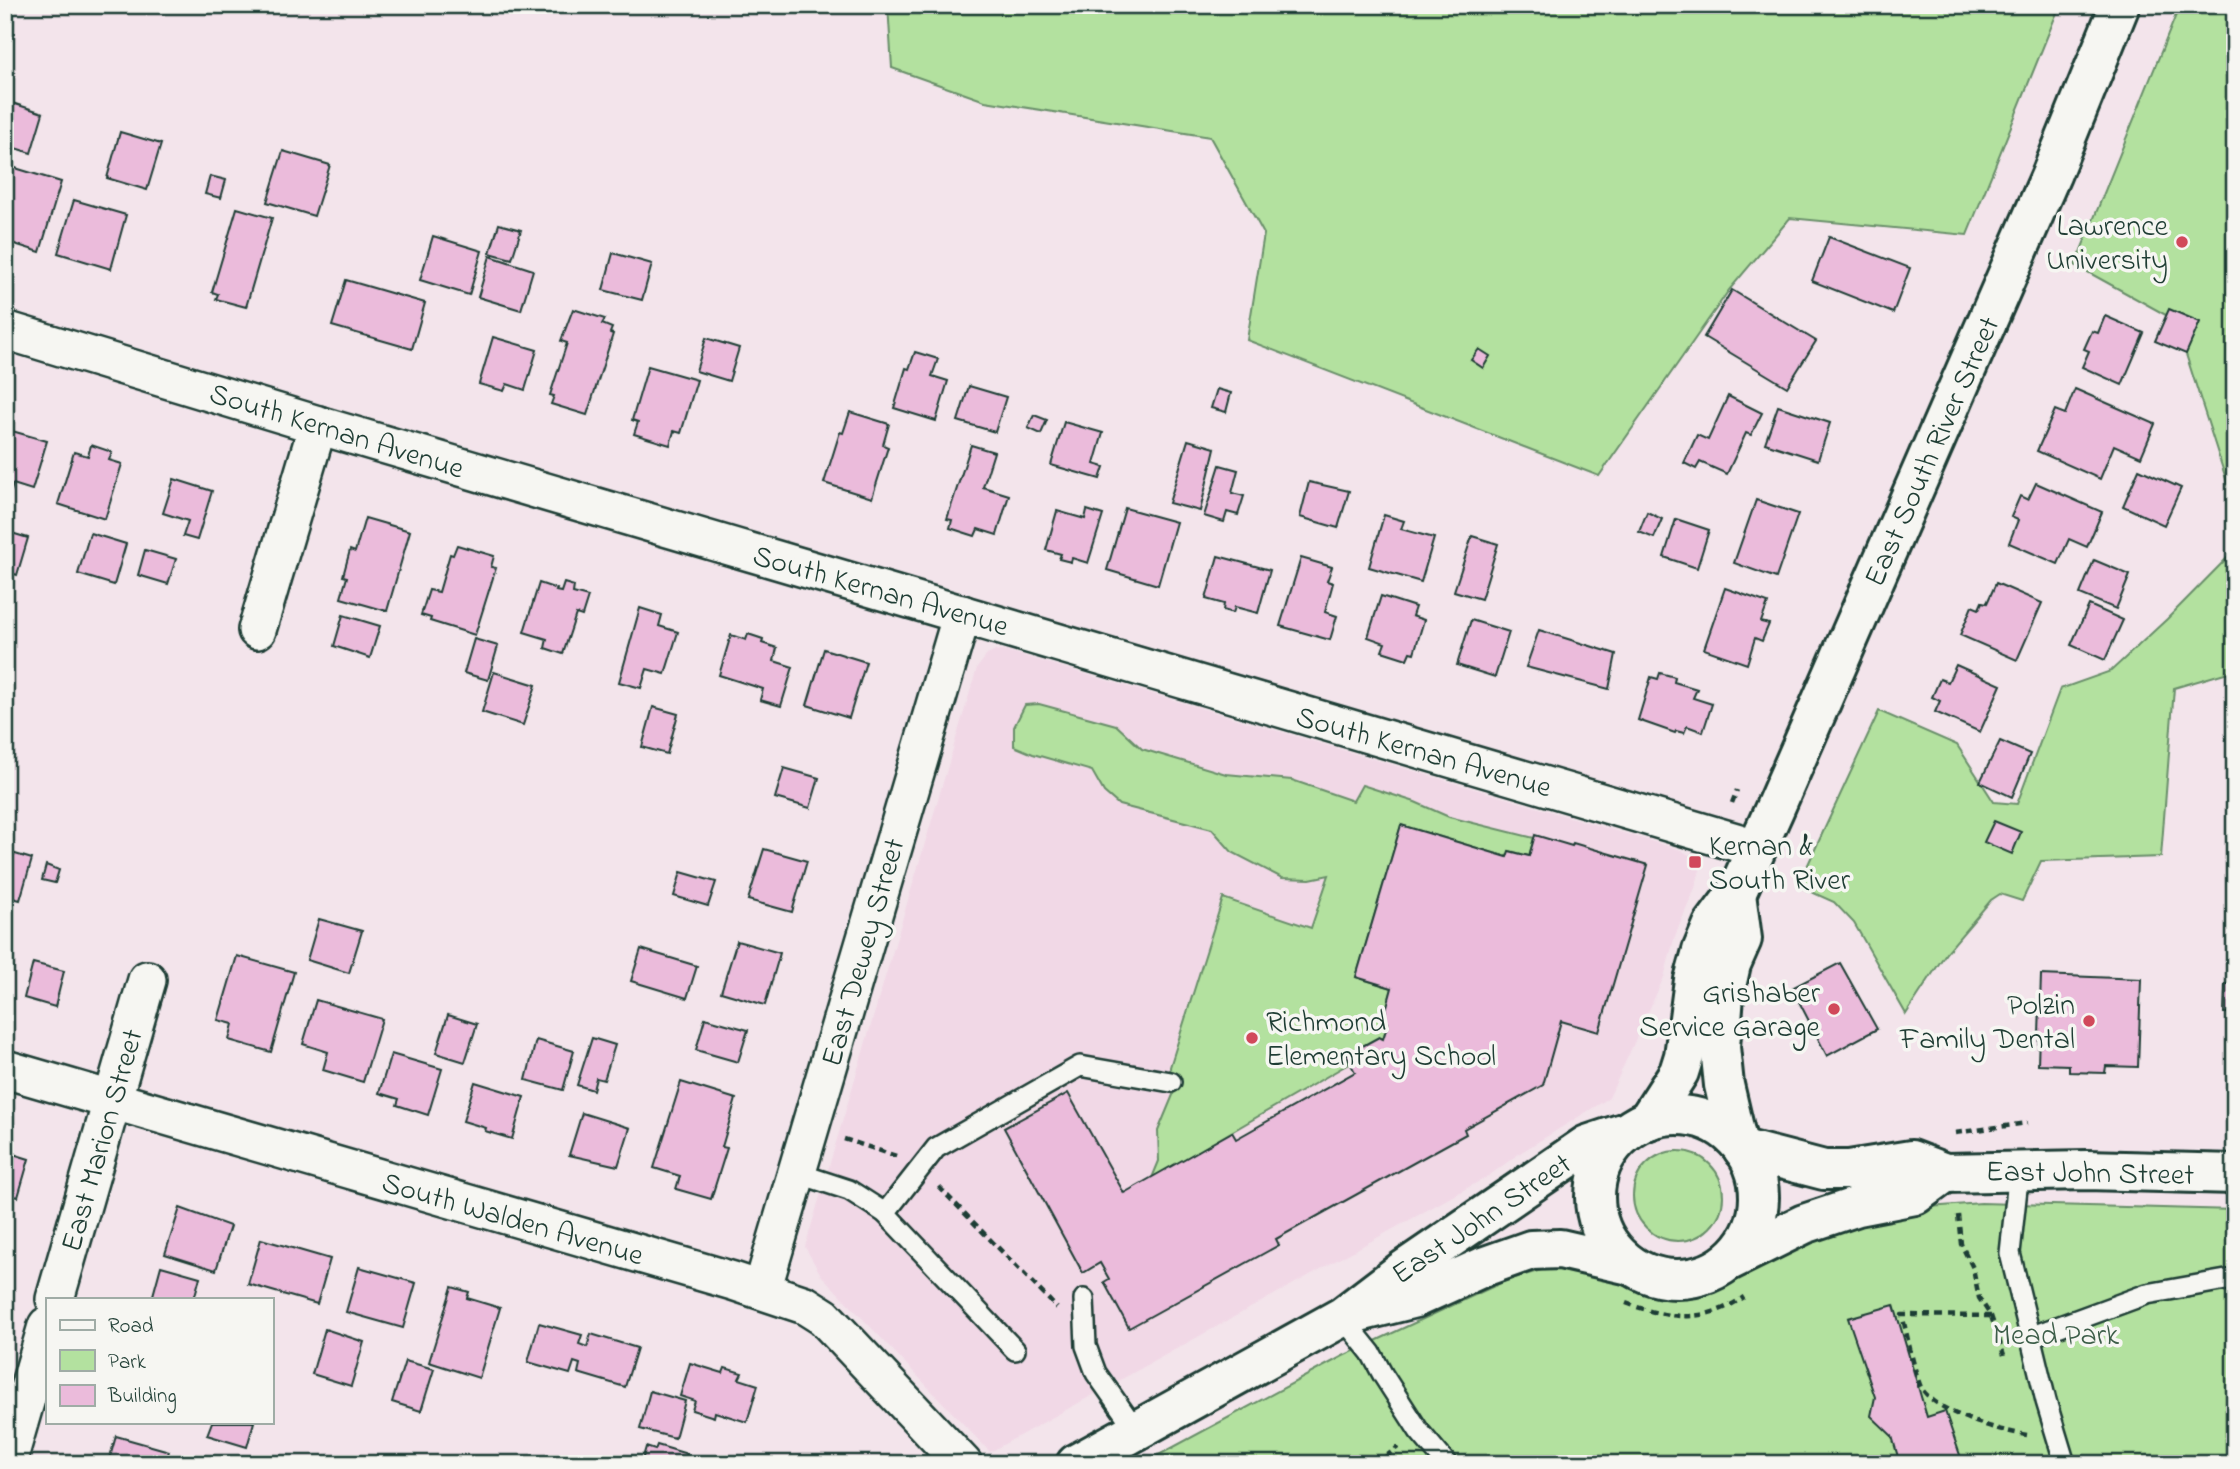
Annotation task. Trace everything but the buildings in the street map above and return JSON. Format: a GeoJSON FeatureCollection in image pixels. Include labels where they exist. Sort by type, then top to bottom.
{"type":"FeatureCollection","features":[{"type":"Feature","properties":{"kind":"street","name":"East South River Street"},"geometry":{"type":"LineString","coordinates":[[1637,1126],[1679,1072],[1684,1056],[1694,980],[1702,951],[1713,925],[1736,894],[2051,175],[2120,5]]}},
{"type":"Feature","properties":{"kind":"street","name":"South Kernan Avenue"},"geometry":{"type":"LineString","coordinates":[[5,330],[318,425],[1756,848]]}},
{"type":"Feature","properties":{"kind":"street"},"geometry":{"type":"LineString","coordinates":[[257,630],[318,425]]}},
{"type":"Feature","properties":{"kind":"street","name":"East Dewey Street"},"geometry":{"type":"LineString","coordinates":[[762,1290],[962,614]]}},
{"type":"Feature","properties":{"kind":"street"},"geometry":{"type":"LineString","coordinates":[[1736,894],[1742,939],[1731,964],[1724,995],[1720,1047],[1724,1085],[1740,1145],[1755,1171],[1759,1197],[1755,1222],[1744,1245],[1726,1263],[1703,1275],[1678,1280],[1653,1276],[1623,1282],[1612,1247],[1599,1225],[1595,1200],[1598,1174],[1609,1151],[1637,1126],[1672,1115],[1696,1117],[1718,1126],[1740,1145]]}},
{"type":"Feature","properties":{"kind":"street","name":"East Marion Street"},"geometry":{"type":"LineString","coordinates":[[55,1298],[147,980]]}},
{"type":"Feature","properties":{"kind":"street","name":"South Walden Avenue"},"geometry":{"type":"LineString","coordinates":[[5,1069],[762,1290],[805,1305],[824,1317],[963,1464]]}},
{"type":"Feature","properties":{"kind":"street","name":"East John Street"},"geometry":{"type":"LineString","coordinates":[[1076,1464],[1342,1317],[1401,1272],[1587,1145],[1637,1126]]}},
{"type":"Feature","properties":{"kind":"street","name":"East John Street"},"geometry":{"type":"LineString","coordinates":[[1740,1145],[1824,1170],[1849,1170],[1911,1160],[1945,1173],[2019,1170],[2235,1174]]}},
{"type":"Feature","properties":{"kind":"street","name":"East John Street"},"geometry":{"type":"LineString","coordinates":[[1726,1263],[1804,1224],[1858,1206],[1915,1195],[1945,1173]]}},
{"type":"Feature","properties":{"kind":"street","name":"East John Street"},"geometry":{"type":"LineString","coordinates":[[1342,1317],[1415,1298],[1483,1267],[1531,1250],[1560,1248],[1623,1282]]}},
{"type":"Feature","properties":{"kind":"street"},"geometry":{"type":"LineString","coordinates":[[7,1464],[46,1329]]}},
{"type":"Feature","properties":{"kind":"lane"},"geometry":{"type":"LineString","coordinates":[[885,1213],[936,1148],[1080,1066],[1171,1082]]}},
{"type":"Feature","properties":{"kind":"lane"},"geometry":{"type":"LineString","coordinates":[[2019,1170],[2010,1252],[2046,1401],[2065,1464]]}},
{"type":"Feature","properties":{"kind":"lane"},"geometry":{"type":"LineString","coordinates":[[797,1173],[849,1190],[885,1213],[1015,1350]]}},
{"type":"Feature","properties":{"kind":"lane"},"geometry":{"type":"LineString","coordinates":[[2030,1337],[2147,1294],[2226,1280],[2235,1281]]}},
{"type":"Feature","properties":{"kind":"lane"},"geometry":{"type":"LineString","coordinates":[[1084,1299],[1086,1346],[1096,1373],[1136,1430]]}},
{"type":"Feature","properties":{"kind":"lane"},"geometry":{"type":"LineString","coordinates":[[1342,1317],[1371,1353],[1419,1431],[1447,1464]]}},
{"type":"Feature","properties":{"kind":"path"},"geometry":{"type":"LineString","coordinates":[[810,1128],[914,1161],[1060,1311],[1084,1299]]}},
{"type":"Feature","properties":{"kind":"path"},"geometry":{"type":"LineString","coordinates":[[1958,1215],[1961,1244],[1972,1268],[1979,1298],[1991,1316],[2004,1355]]}},
{"type":"Feature","properties":{"kind":"path"},"geometry":{"type":"LineString","coordinates":[[1623,1282],[1658,1315],[1695,1317],[1716,1312],[1745,1296]]}},
{"type":"Feature","properties":{"kind":"path"},"geometry":{"type":"LineString","coordinates":[[1991,1316],[1902,1315],[1922,1389],[1941,1404],[1978,1423],[2004,1432],[2028,1435],[2024,1422]]}},
{"type":"Feature","properties":{"kind":"shaded area","name":"Richmond Elementary School"},"geometry":{"type":"Polygon","coordinates":[[[995,651],[1007,651],[1681,850],[1702,863],[1695,888],[1675,936],[1664,977],[1609,1098],[1520,1153],[1487,1177],[990,1452],[821,1275],[805,1247],[977,668],[987,655],[995,651]]]}},
{"type":"Feature","properties":{"kind":"green space"},"geometry":{"type":"Polygon","coordinates":[[[888,5],[2060,5],[1967,235],[1790,218],[1729,290],[1599,476],[1247,340],[1264,234],[1210,137],[985,101],[892,68],[888,5]]]}},
{"type":"Feature","properties":{"kind":"green space","name":"Lawrence University"},"geometry":{"type":"Polygon","coordinates":[[[2180,5],[2235,5],[2235,507],[2175,320],[2075,265],[2180,5]]]}},
{"type":"Feature","properties":{"kind":"green space"},"geometry":{"type":"Polygon","coordinates":[[[2235,550],[2235,670],[2174,688],[2161,857],[2041,861],[2022,901],[2000,894],[1991,900],[1946,953],[1906,1014],[1854,923],[1834,902],[1798,886],[1879,711],[1957,745],[1994,802],[2017,804],[2060,689],[2111,671],[2235,550]]]}},
{"type":"Feature","properties":{"kind":"green space"},"geometry":{"type":"Polygon","coordinates":[[[1039,704],[1116,725],[1142,749],[1226,774],[1292,780],[1353,801],[1362,785],[1415,802],[1449,817],[1534,838],[1529,856],[1510,851],[1507,857],[1401,825],[1356,977],[1392,988],[1383,1021],[1388,1023],[1383,1039],[1350,1063],[1152,1178],[1159,1161],[1158,1131],[1173,1095],[1170,1067],[1223,898],[1311,928],[1329,875],[1310,879],[1282,878],[1232,852],[1212,829],[1119,805],[1104,792],[1092,771],[1014,746],[1014,727],[1025,705],[1039,704]]]}},
{"type":"Feature","properties":{"kind":"green space"},"geometry":{"type":"Polygon","coordinates":[[[1678,1151],[1695,1155],[1710,1164],[1719,1179],[1723,1196],[1719,1213],[1710,1228],[1695,1237],[1678,1241],[1661,1237],[1646,1228],[1637,1213],[1633,1196],[1637,1179],[1646,1164],[1661,1155],[1678,1151]]]}},
{"type":"Feature","properties":{"kind":"green space","name":"Mead Park"},"geometry":{"type":"Polygon","coordinates":[[[1981,1203],[2235,1210],[2235,1464],[1142,1464],[1343,1356],[1505,1281],[1551,1267],[1604,1275],[1650,1295],[1695,1294],[1735,1280],[1796,1244],[1916,1208],[1981,1203]]]}},
{"type":"Feature","properties":{"kind":"place","name":"Lawrence University"},"geometry":{"type":"Point","coordinates":[2182,242]}},
{"type":"Feature","properties":{"kind":"place","name":"Kernan & South River"},"geometry":{"type":"Point","coordinates":[1695,862]}},
{"type":"Feature","properties":{"kind":"place","name":"Grishaber Service Garage"},"geometry":{"type":"Point","coordinates":[1834,1009]}},
{"type":"Feature","properties":{"kind":"place","name":"Polzin Family Dental"},"geometry":{"type":"Point","coordinates":[2089,1021]}},
{"type":"Feature","properties":{"kind":"place","name":"Richmond Elementary School"},"geometry":{"type":"Point","coordinates":[1252,1038]}}]}
